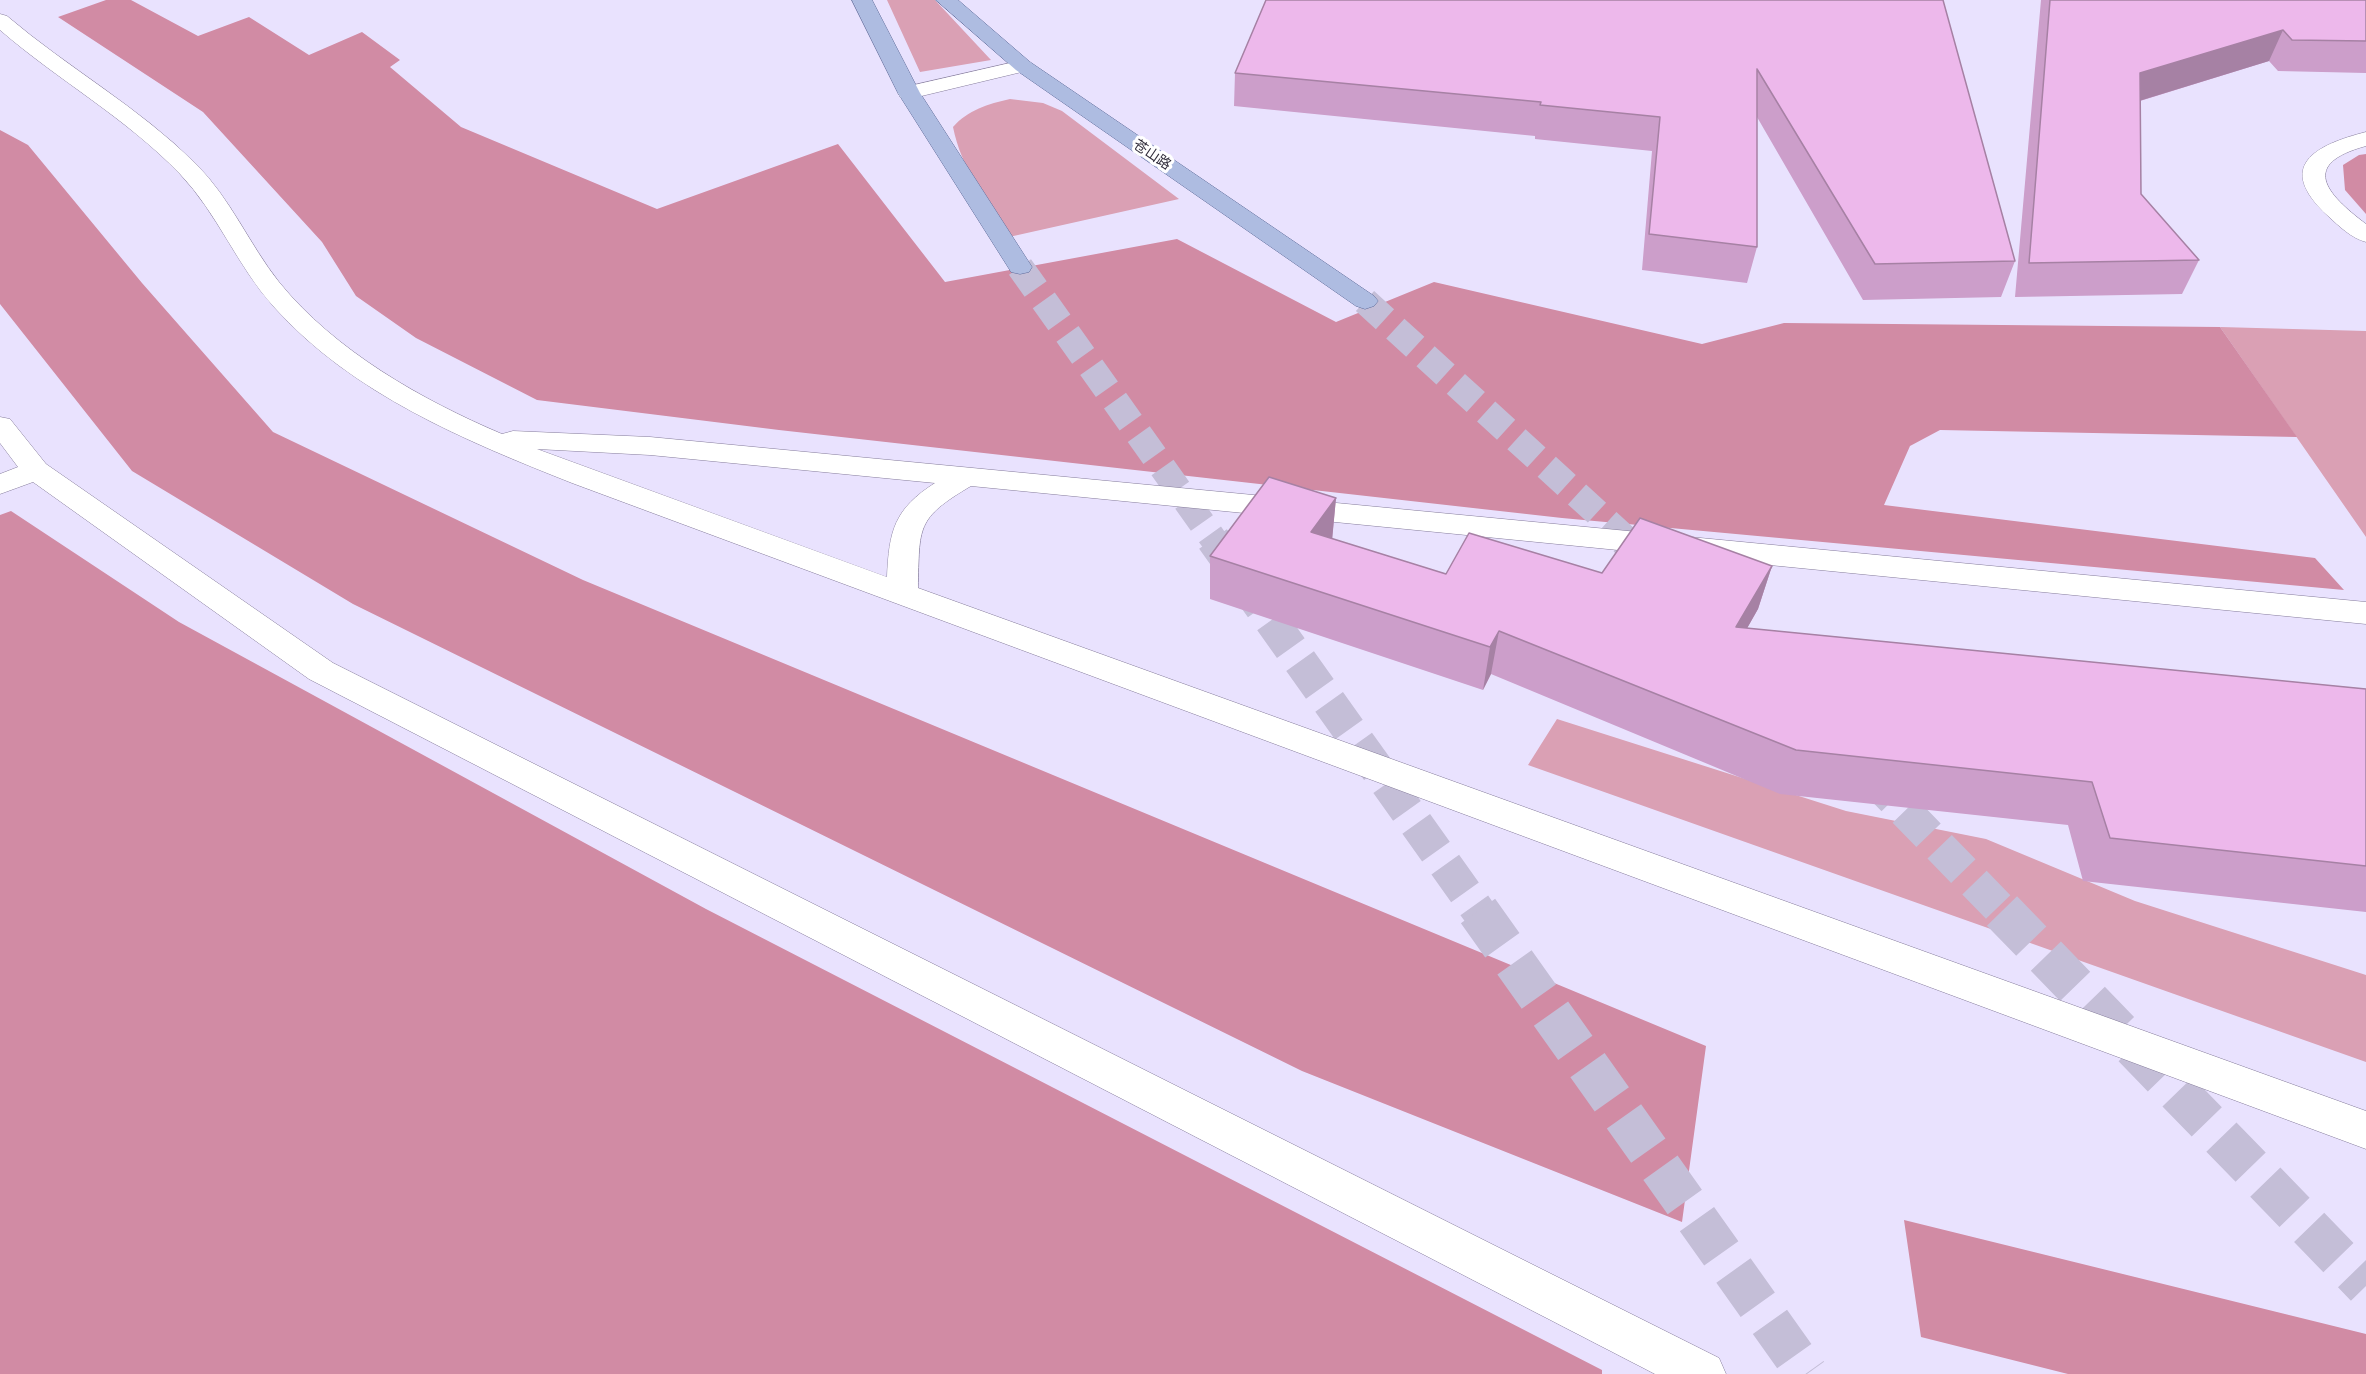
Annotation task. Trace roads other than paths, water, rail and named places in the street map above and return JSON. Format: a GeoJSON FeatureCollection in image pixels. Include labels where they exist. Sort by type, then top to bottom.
{"type":"FeatureCollection","features":[{"type":"Feature","properties":{"kind":"main road"},"geometry":{"type":"LineString","coordinates":[[862,0],[909,93],[1020,267]]}},
{"type":"Feature","properties":{"kind":"main road","name":"苍山路"},"geometry":{"type":"LineString","coordinates":[[946,0],[1023,66],[1365,301]]}},
{"type":"Feature","properties":{"kind":"street"},"geometry":{"type":"LineString","coordinates":[[0,20],[115,106],[178,159],[219,206],[265,281],[319,337],[384,384],[431,411],[486,437],[902,594],[2366,1130]]}},
{"type":"Feature","properties":{"kind":"street"},"geometry":{"type":"LineString","coordinates":[[909,93],[1023,66]]}},
{"type":"Feature","properties":{"kind":"street"},"geometry":{"type":"LineString","coordinates":[[2366,139],[2349,142],[2328,152],[2316,164],[2314,180],[2321,198],[2366,235]]}},
{"type":"Feature","properties":{"kind":"street"},"geometry":{"type":"LineString","coordinates":[[0,425],[36,470],[321,671],[1703,1374]]}},
{"type":"Feature","properties":{"kind":"street"},"geometry":{"type":"LineString","coordinates":[[486,437],[650,446],[2366,612]]}},
{"type":"Feature","properties":{"kind":"street"},"geometry":{"type":"LineString","coordinates":[[0,484],[36,470]]}},
{"type":"Feature","properties":{"kind":"street"},"geometry":{"type":"LineString","coordinates":[[902,594],[904,537],[911,519],[924,504],[964,478]]}},
{"type":"Feature","properties":{"kind":"tunnel"},"geometry":{"type":"LineString","coordinates":[[1020,267],[1214,540]]}},
{"type":"Feature","properties":{"kind":"tunnel"},"geometry":{"type":"LineString","coordinates":[[1365,301],[1627,540]]}},
{"type":"Feature","properties":{"kind":"tunnel"},"geometry":{"type":"LineString","coordinates":[[1213,539],[1479,912]]}},
{"type":"Feature","properties":{"kind":"tunnel"},"geometry":{"type":"LineString","coordinates":[[1625,539],[1648,560]]}},
{"type":"Feature","properties":{"kind":"tunnel"},"geometry":{"type":"LineString","coordinates":[[1870,775],[2003,912]]}},
{"type":"Feature","properties":{"kind":"tunnel"},"geometry":{"type":"LineString","coordinates":[[1478,911],[1807,1374]]}},
{"type":"Feature","properties":{"kind":"tunnel"},"geometry":{"type":"LineString","coordinates":[[2002,911],[2366,1286]]}}]}
